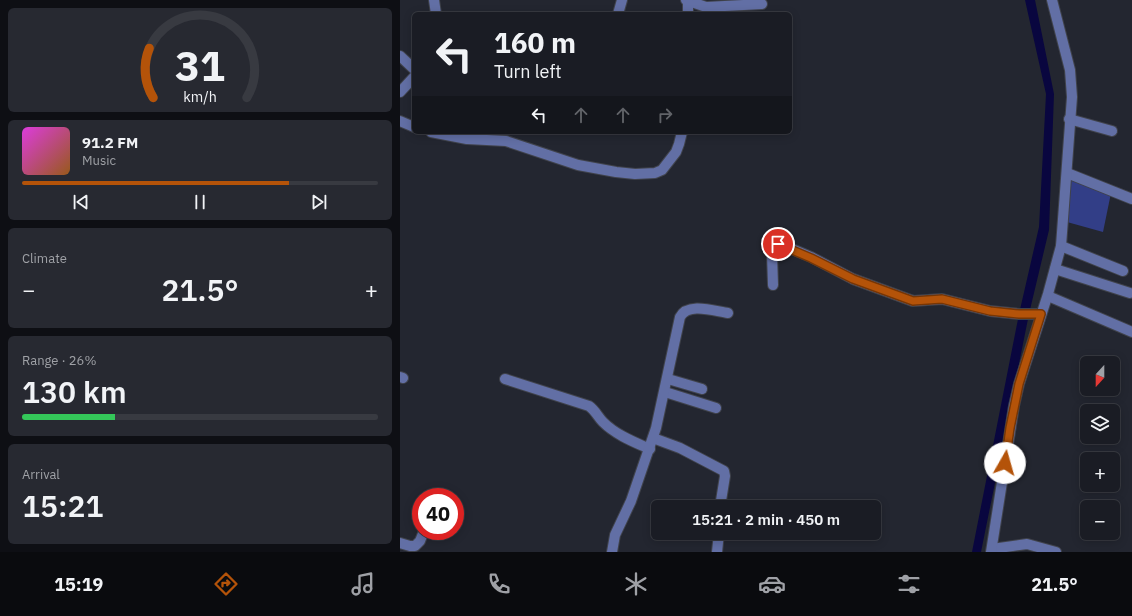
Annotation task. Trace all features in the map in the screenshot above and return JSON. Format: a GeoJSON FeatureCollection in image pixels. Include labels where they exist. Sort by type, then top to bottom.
{"type":"FeatureCollection","features":[{"type":"Feature","properties":{"kind":"street"},"geometry":{"type":"LineString","coordinates":[[434,0],[436,12]]}},
{"type":"Feature","properties":{"kind":"street"},"geometry":{"type":"LineString","coordinates":[[619,12],[622,0]]}},
{"type":"Feature","properties":{"kind":"street"},"geometry":{"type":"LineString","coordinates":[[1052,0],[1070,70],[1072,97],[1069,119],[1067,173],[1061,246],[1048,296],[1019,384],[1014,406],[991,551],[1027,544],[1056,552]]}},
{"type":"Feature","properties":{"kind":"street"},"geometry":{"type":"LineString","coordinates":[[688,12],[687,1],[701,6],[712,3],[762,4]]}},
{"type":"Feature","properties":{"kind":"street"},"geometry":{"type":"LineString","coordinates":[[400,56],[412,67]]}},
{"type":"Feature","properties":{"kind":"street"},"geometry":{"type":"LineString","coordinates":[[400,92],[407,79]]}},
{"type":"Feature","properties":{"kind":"street"},"geometry":{"type":"LineString","coordinates":[[1069,119],[1112,131]]}},
{"type":"Feature","properties":{"kind":"street"},"geometry":{"type":"LineString","coordinates":[[400,121],[412,125]]}},
{"type":"Feature","properties":{"kind":"street"},"geometry":{"type":"LineString","coordinates":[[441,134],[467,139],[507,137],[578,165],[635,174],[659,172],[668,165],[680,144],[682,134]]}},
{"type":"Feature","properties":{"kind":"street"},"geometry":{"type":"LineString","coordinates":[[1067,173],[1132,199]]}},
{"type":"Feature","properties":{"kind":"street"},"geometry":{"type":"LineString","coordinates":[[773,285],[772,250],[775,244],[778,244],[811,258],[853,279],[908,300],[922,302],[942,299],[990,311],[1030,315],[1041,314]]}},
{"type":"Feature","properties":{"kind":"street"},"geometry":{"type":"LineString","coordinates":[[1061,246],[1123,271]]}},
{"type":"Feature","properties":{"kind":"street"},"geometry":{"type":"LineString","coordinates":[[1055,269],[1130,293]]}},
{"type":"Feature","properties":{"kind":"street"},"geometry":{"type":"LineString","coordinates":[[1048,296],[1132,332]]}},
{"type":"Feature","properties":{"kind":"street"},"geometry":{"type":"LineString","coordinates":[[612,552],[615,534],[631,501],[650,449],[665,392],[682,313],[693,308],[728,313]]}},
{"type":"Feature","properties":{"kind":"street"},"geometry":{"type":"LineString","coordinates":[[505,379],[589,406],[595,411],[602,422],[616,433],[650,449]]}},
{"type":"Feature","properties":{"kind":"street"},"geometry":{"type":"LineString","coordinates":[[668,379],[702,389]]}},
{"type":"Feature","properties":{"kind":"street"},"geometry":{"type":"LineString","coordinates":[[665,392],[716,408]]}},
{"type":"Feature","properties":{"kind":"street"},"geometry":{"type":"LineString","coordinates":[[653,438],[680,448],[724,470],[725,476],[721,500]]}},
{"type":"Feature","properties":{"kind":"street"},"geometry":{"type":"LineString","coordinates":[[400,543],[415,546],[420,540]]}},
{"type":"Feature","properties":{"kind":"street"},"geometry":{"type":"LineString","coordinates":[[717,552],[718,540]]}},
{"type":"Feature","properties":{"kind":"shaded area"},"geometry":{"type":"Polygon","coordinates":[[[1025,0],[1035,0],[1054,94],[1049,230],[1029,314],[981,552],[972,552],[1019,314],[1039,227],[1046,94],[1025,0]]]}},
{"type":"Feature","properties":{"kind":"shaded area"},"geometry":{"type":"Polygon","coordinates":[[[1071,180],[1111,193],[1103,232],[1067,222],[1071,180]]]}},
{"type":"Feature","properties":{"kind":"route"},"geometry":{"type":"LineString","coordinates":[[778,244],[811,258],[853,279],[913,301],[922,302],[942,299],[990,311],[1030,315],[1041,314],[1019,384],[1005,463]]}}]}
